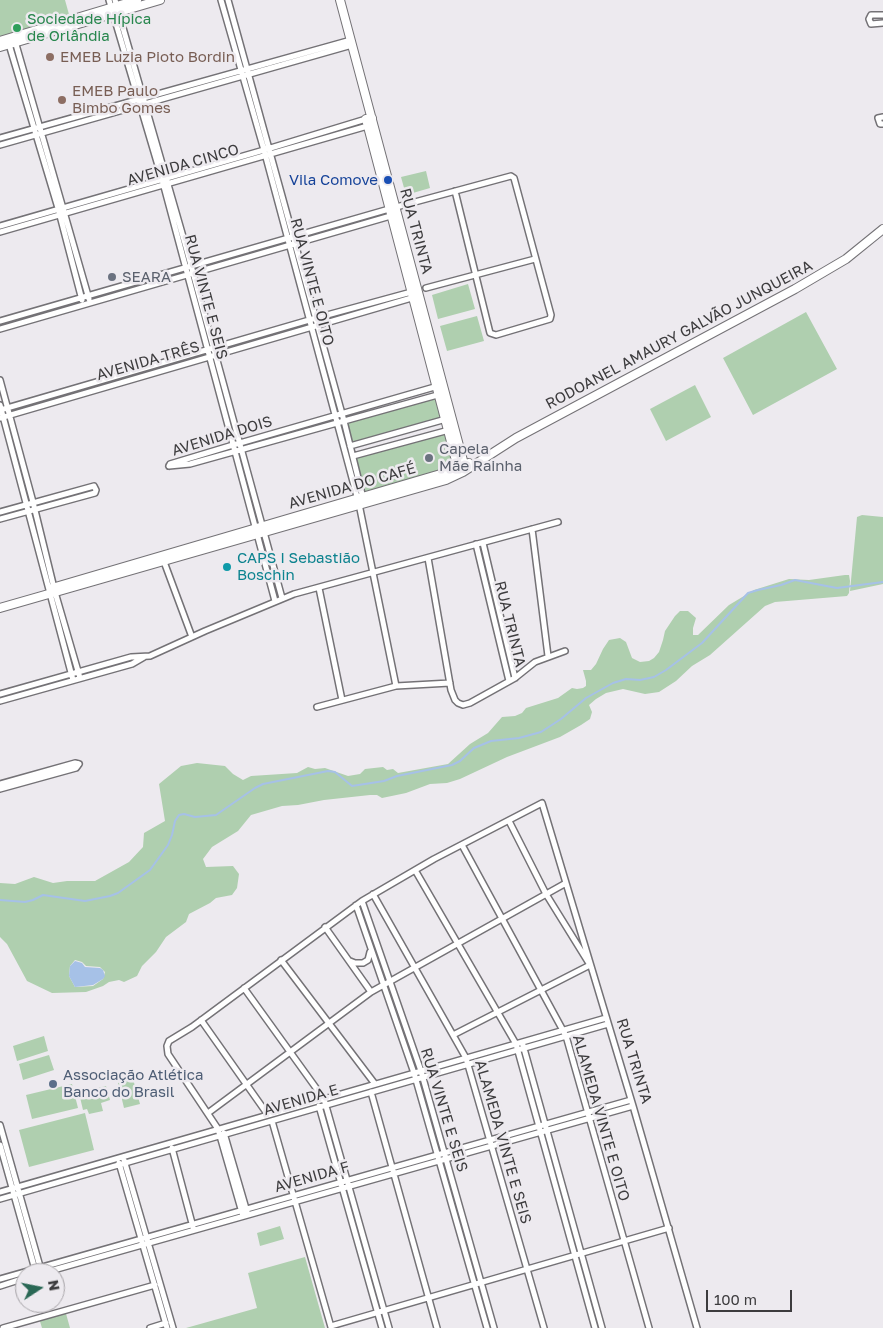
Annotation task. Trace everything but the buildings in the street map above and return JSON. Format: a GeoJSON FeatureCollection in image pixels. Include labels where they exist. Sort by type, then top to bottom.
{"type":"FeatureCollection","features":[{"type":"Feature","properties":{"kind":"main road"},"geometry":{"type":"LineString","coordinates":[[0,48],[9,41],[137,0]]}},
{"type":"Feature","properties":{"kind":"main road"},"geometry":{"type":"LineString","coordinates":[[114,6],[160,0]]}},
{"type":"Feature","properties":{"kind":"main road","name":"RUA TRINTA"},"geometry":{"type":"LineString","coordinates":[[340,0],[393,212],[462,469]]}},
{"type":"Feature","properties":{"kind":"main road","name":"RODOANEL AMAURY GALVÃO JUNQUEIRA"},"geometry":{"type":"LineString","coordinates":[[483,458],[795,289],[846,259],[883,229]]}},
{"type":"Feature","properties":{"kind":"main road","name":"RUA TRINTA"},"geometry":{"type":"LineString","coordinates":[[441,389],[446,419],[462,469]]}},
{"type":"Feature","properties":{"kind":"main road","name":"AVENIDA DO CAFÉ"},"geometry":{"type":"LineString","coordinates":[[0,603],[163,559],[361,500],[462,469],[483,458]]}},
{"type":"Feature","properties":{"kind":"main road","name":"AVENIDA DO CAFÉ"},"geometry":{"type":"LineString","coordinates":[[0,608],[52,590]]}},
{"type":"Feature","properties":{"kind":"street","name":"RUA VINTE E OITO"},"geometry":{"type":"LineString","coordinates":[[221,0],[291,238],[310,320],[315,326],[353,456],[373,573],[396,686]]}},
{"type":"Feature","properties":{"kind":"street","name":"RUA VINTE E OITO"},"geometry":{"type":"LineString","coordinates":[[228,0],[249,74],[267,152]]}},
{"type":"Feature","properties":{"kind":"street","name":"RUA VINTE E SEIS"},"geometry":{"type":"LineString","coordinates":[[114,6],[192,269],[242,450],[276,601]]}},
{"type":"Feature","properties":{"kind":"street"},"geometry":{"type":"LineString","coordinates":[[883,15],[870,18],[871,24],[883,23]]}},
{"type":"Feature","properties":{"kind":"street"},"geometry":{"type":"LineString","coordinates":[[9,41],[60,207],[59,215],[84,304]]}},
{"type":"Feature","properties":{"kind":"street"},"geometry":{"type":"LineString","coordinates":[[0,138],[247,68],[352,43]]}},
{"type":"Feature","properties":{"kind":"street"},"geometry":{"type":"LineString","coordinates":[[0,145],[352,43]]}},
{"type":"Feature","properties":{"kind":"street"},"geometry":{"type":"LineString","coordinates":[[883,117],[878,118],[880,124],[883,124]]}},
{"type":"Feature","properties":{"kind":"street","name":"AVENIDA CINCO"},"geometry":{"type":"LineString","coordinates":[[0,232],[165,181],[370,122]]}},
{"type":"Feature","properties":{"kind":"street"},"geometry":{"type":"LineString","coordinates":[[0,321],[185,268],[192,269],[292,244],[455,192],[511,176],[514,178],[551,315],[547,322],[490,333],[455,192]]}},
{"type":"Feature","properties":{"kind":"street","name":"RUA VINTE E SEIS"},"geometry":{"type":"LineString","coordinates":[[165,181],[185,268],[233,445],[282,598]]}},
{"type":"Feature","properties":{"kind":"street","name":"AVENIDA CINCO"},"geometry":{"type":"LineString","coordinates":[[0,226],[60,207],[165,181]]}},
{"type":"Feature","properties":{"kind":"street"},"geometry":{"type":"LineString","coordinates":[[60,207],[65,213],[90,302]]}},
{"type":"Feature","properties":{"kind":"street"},"geometry":{"type":"LineString","coordinates":[[0,329],[187,275],[192,269],[291,238],[393,212]]}},
{"type":"Feature","properties":{"kind":"street","name":"RUA VINTE E OITO"},"geometry":{"type":"LineString","coordinates":[[292,244],[316,318],[315,326],[337,422],[361,500]]}},
{"type":"Feature","properties":{"kind":"street"},"geometry":{"type":"LineString","coordinates":[[426,288],[535,259]]}},
{"type":"Feature","properties":{"kind":"street","name":"AVENIDA TRÊS"},"geometry":{"type":"LineString","coordinates":[[0,408],[8,408],[316,318],[415,294]]}},
{"type":"Feature","properties":{"kind":"street","name":"AVENIDA TRÊS"},"geometry":{"type":"LineString","coordinates":[[2,417],[315,326],[415,294]]}},
{"type":"Feature","properties":{"kind":"street"},"geometry":{"type":"LineString","coordinates":[[0,380],[35,509],[73,680]]}},
{"type":"Feature","properties":{"kind":"street","name":"AVENIDA DOIS"},"geometry":{"type":"LineString","coordinates":[[441,389],[344,421],[235,452],[183,466],[169,466],[170,464],[336,415],[441,389]]}},
{"type":"Feature","properties":{"kind":"street"},"geometry":{"type":"LineString","coordinates":[[0,408],[28,511],[80,678]]}},
{"type":"Feature","properties":{"kind":"street"},"geometry":{"type":"LineString","coordinates":[[350,446],[446,419]]}},
{"type":"Feature","properties":{"kind":"street"},"geometry":{"type":"LineString","coordinates":[[353,456],[449,430]]}},
{"type":"Feature","properties":{"kind":"street"},"geometry":{"type":"LineString","coordinates":[[0,512],[94,486],[96,488],[95,492],[0,519]]}},
{"type":"Feature","properties":{"kind":"street"},"geometry":{"type":"LineString","coordinates":[[0,701],[80,678],[126,662],[134,657],[144,657],[169,649],[282,598],[558,522]]}},
{"type":"Feature","properties":{"kind":"street"},"geometry":{"type":"LineString","coordinates":[[532,529],[548,656]]}},
{"type":"Feature","properties":{"kind":"street","name":"RUA TRINTA"},"geometry":{"type":"LineString","coordinates":[[483,543],[515,678]]}},
{"type":"Feature","properties":{"kind":"street","name":"RUA TRINTA"},"geometry":{"type":"LineString","coordinates":[[476,544],[509,681]]}},
{"type":"Feature","properties":{"kind":"street"},"geometry":{"type":"LineString","coordinates":[[428,558],[450,683],[454,700],[459,704],[470,703],[515,678],[533,663],[565,650]]}},
{"type":"Feature","properties":{"kind":"street"},"geometry":{"type":"LineString","coordinates":[[163,559],[192,637]]}},
{"type":"Feature","properties":{"kind":"street"},"geometry":{"type":"LineString","coordinates":[[319,588],[342,700]]}},
{"type":"Feature","properties":{"kind":"street"},"geometry":{"type":"LineString","coordinates":[[0,694],[78,672],[126,662]]}},
{"type":"Feature","properties":{"kind":"street"},"geometry":{"type":"LineString","coordinates":[[317,706],[396,686],[450,683]]}},
{"type":"Feature","properties":{"kind":"street"},"geometry":{"type":"LineString","coordinates":[[0,784],[78,764],[76,768],[0,789]]}},
{"type":"Feature","properties":{"kind":"street","name":"RUA TRINTA"},"geometry":{"type":"LineString","coordinates":[[509,821],[542,803],[697,1328]]}},
{"type":"Feature","properties":{"kind":"street"},"geometry":{"type":"LineString","coordinates":[[244,1212],[221,1128],[208,1113],[168,1055],[167,1044],[362,901],[415,870],[509,821],[546,894],[590,965],[453,1035]]}},
{"type":"Feature","properties":{"kind":"street","name":"ALAMEDA VINTE E OITO"},"geometry":{"type":"LineString","coordinates":[[462,845],[566,1036],[649,1328]]}},
{"type":"Feature","properties":{"kind":"street"},"geometry":{"type":"LineString","coordinates":[[415,870],[520,1046],[578,1254],[602,1328]]}},
{"type":"Feature","properties":{"kind":"street"},"geometry":{"type":"LineString","coordinates":[[208,1113],[371,992],[566,883]]}},
{"type":"Feature","properties":{"kind":"street","name":"ALAMEDA VINTE E SEIS"},"geometry":{"type":"LineString","coordinates":[[373,894],[466,1058],[544,1328]]}},
{"type":"Feature","properties":{"kind":"street","name":"RUA VINTE E SEIS"},"geometry":{"type":"LineString","coordinates":[[362,901],[422,1074],[487,1328]]}},
{"type":"Feature","properties":{"kind":"street","name":"RUA VINTE E SEIS"},"geometry":{"type":"LineString","coordinates":[[356,905],[442,1157],[494,1328]]}},
{"type":"Feature","properties":{"kind":"street"},"geometry":{"type":"LineString","coordinates":[[325,927],[371,992]]}},
{"type":"Feature","properties":{"kind":"street"},"geometry":{"type":"LineString","coordinates":[[347,958],[358,964],[367,960],[370,956],[367,939]]}},
{"type":"Feature","properties":{"kind":"street"},"geometry":{"type":"LineString","coordinates":[[281,960],[375,1084]]}},
{"type":"Feature","properties":{"kind":"street"},"geometry":{"type":"LineString","coordinates":[[244,988],[292,1051],[324,1099],[389,1328]]}},
{"type":"Feature","properties":{"kind":"street","name":"AVENIDA E"},"geometry":{"type":"LineString","coordinates":[[0,1199],[47,1186],[170,1143],[414,1073],[422,1074],[468,1064],[562,1031],[606,1018]]}},
{"type":"Feature","properties":{"kind":"street"},"geometry":{"type":"LineString","coordinates":[[202,1020],[268,1115]]}},
{"type":"Feature","properties":{"kind":"street","name":"AVENIDA E"},"geometry":{"type":"LineString","coordinates":[[0,1192],[172,1150],[416,1080],[422,1074],[466,1058],[566,1036],[608,1024]]}},
{"type":"Feature","properties":{"kind":"street"},"geometry":{"type":"LineString","coordinates":[[371,1092],[438,1328]]}},
{"type":"Feature","properties":{"kind":"street"},"geometry":{"type":"LineString","coordinates":[[318,1100],[382,1328]]}},
{"type":"Feature","properties":{"kind":"street","name":"AVENIDA F"},"geometry":{"type":"LineString","coordinates":[[244,1212],[295,1201],[347,1183],[632,1103]]}},
{"type":"Feature","properties":{"kind":"street"},"geometry":{"type":"LineString","coordinates":[[272,1121],[331,1327],[669,1228]]}},
{"type":"Feature","properties":{"kind":"street"},"geometry":{"type":"LineString","coordinates":[[0,1124],[16,1194],[37,1263]]}},
{"type":"Feature","properties":{"kind":"street"},"geometry":{"type":"LineString","coordinates":[[170,1143],[193,1227]]}},
{"type":"Feature","properties":{"kind":"street"},"geometry":{"type":"LineString","coordinates":[[0,1145],[15,1188]]}},
{"type":"Feature","properties":{"kind":"street"},"geometry":{"type":"LineString","coordinates":[[122,1161],[173,1328]]}},
{"type":"Feature","properties":{"kind":"street","name":"AVENIDA F"},"geometry":{"type":"LineString","coordinates":[[65,1264],[146,1244],[293,1195],[341,1185]]}},
{"type":"Feature","properties":{"kind":"street","name":"AVENIDA F"},"geometry":{"type":"LineString","coordinates":[[60,1263],[144,1238],[193,1227]]}},
{"type":"Feature","properties":{"kind":"street"},"geometry":{"type":"LineString","coordinates":[[146,1244],[154,1284],[167,1326],[150,1328]]}},
{"type":"Feature","properties":{"kind":"street"},"geometry":{"type":"LineString","coordinates":[[578,1254],[595,1328]]}},
{"type":"Feature","properties":{"kind":"street","name":"AVENIDA F"},"geometry":{"type":"LineString","coordinates":[[0,1279],[15,1276]]}},
{"type":"Feature","properties":{"kind":"street"},"geometry":{"type":"LineString","coordinates":[[0,1286],[15,1281]]}},
{"type":"Feature","properties":{"kind":"street"},"geometry":{"type":"LineString","coordinates":[[3,1328],[154,1284]]}},
{"type":"Feature","properties":{"kind":"green space","name":"Sociedade Hípica de Orlândia"},"geometry":{"type":"Polygon","coordinates":[[[0,0],[65,0],[70,18],[0,39],[0,0]]]}},
{"type":"Feature","properties":{"kind":"green space"},"geometry":{"type":"Polygon","coordinates":[[[426,171],[430,188],[406,195],[401,177],[426,171]]]}},
{"type":"Feature","properties":{"kind":"green space"},"geometry":{"type":"Polygon","coordinates":[[[468,284],[475,309],[438,319],[432,295],[468,284]]]}},
{"type":"Feature","properties":{"kind":"green space"},"geometry":{"type":"Polygon","coordinates":[[[806,312],[837,369],[753,415],[723,358],[806,312]]]}},
{"type":"Feature","properties":{"kind":"green space"},"geometry":{"type":"Polygon","coordinates":[[[477,316],[484,341],[447,351],[440,326],[477,316]]]}},
{"type":"Feature","properties":{"kind":"green space"},"geometry":{"type":"Polygon","coordinates":[[[695,385],[711,417],[666,441],[650,409],[695,385]]]}},
{"type":"Feature","properties":{"kind":"green space"},"geometry":{"type":"Polygon","coordinates":[[[439,394],[446,419],[350,446],[344,421],[439,394]]]}},
{"type":"Feature","properties":{"kind":"green space"},"geometry":{"type":"Polygon","coordinates":[[[449,430],[458,468],[363,496],[353,456],[449,430]]]}},
{"type":"Feature","properties":{"kind":"green space"},"geometry":{"type":"Polygon","coordinates":[[[862,515],[883,517],[883,584],[850,591],[857,517],[862,515]]]}},
{"type":"Feature","properties":{"kind":"green space"},"geometry":{"type":"Polygon","coordinates":[[[849,575],[849,593],[847,596],[775,602],[765,606],[710,655],[692,666],[676,681],[659,692],[645,694],[623,689],[606,693],[589,705],[592,712],[590,719],[560,737],[447,783],[430,784],[406,793],[382,798],[377,795],[370,795],[324,800],[282,806],[251,815],[238,831],[212,847],[203,859],[206,867],[233,866],[239,874],[237,888],[232,895],[216,898],[189,914],[186,922],[166,937],[156,952],[142,966],[137,976],[124,982],[119,980],[109,982],[86,992],[52,993],[27,981],[7,944],[0,937],[0,883],[15,884],[34,877],[53,883],[95,881],[129,862],[143,847],[144,833],[165,821],[159,784],[181,766],[197,763],[225,766],[243,780],[251,776],[297,773],[308,767],[315,769],[325,768],[348,776],[360,774],[365,769],[383,767],[387,770],[393,769],[398,773],[448,764],[470,744],[488,733],[502,717],[515,716],[522,713],[526,708],[558,698],[572,688],[577,689],[586,686],[583,670],[591,670],[609,640],[620,638],[626,642],[632,658],[640,662],[649,661],[659,652],[665,631],[680,611],[688,611],[696,618],[693,635],[698,635],[729,605],[754,590],[789,579],[809,580],[849,575]],[[75,960],[70,966],[69,976],[75,987],[93,986],[103,979],[105,972],[100,967],[86,966],[82,962],[75,960]]]}},
{"type":"Feature","properties":{"kind":"green space"},"geometry":{"type":"Polygon","coordinates":[[[44,1036],[48,1051],[17,1061],[13,1046],[44,1036]]]}},
{"type":"Feature","properties":{"kind":"green space"},"geometry":{"type":"Polygon","coordinates":[[[49,1055],[54,1070],[23,1080],[19,1064],[49,1055]]]}},
{"type":"Feature","properties":{"kind":"green space"},"geometry":{"type":"Polygon","coordinates":[[[133,1079],[140,1104],[124,1108],[118,1083],[133,1079]]]}},
{"type":"Feature","properties":{"kind":"green space"},"geometry":{"type":"Polygon","coordinates":[[[72,1084],[78,1108],[32,1119],[26,1095],[72,1084]]]}},
{"type":"Feature","properties":{"kind":"green space"},"geometry":{"type":"Polygon","coordinates":[[[106,1086],[110,1100],[101,1103],[103,1111],[89,1114],[87,1109],[83,1110],[79,1093],[106,1086]]]}},
{"type":"Feature","properties":{"kind":"green space"},"geometry":{"type":"Polygon","coordinates":[[[85,1113],[94,1150],[29,1167],[19,1130],[85,1113]]]}},
{"type":"Feature","properties":{"kind":"green space"},"geometry":{"type":"Polygon","coordinates":[[[280,1226],[284,1239],[260,1246],[257,1233],[280,1226]]]}},
{"type":"Feature","properties":{"kind":"green space"},"geometry":{"type":"Polygon","coordinates":[[[305,1257],[325,1328],[186,1328],[257,1308],[248,1273],[305,1257]]]}},
{"type":"Feature","properties":{"kind":"green space"},"geometry":{"type":"Polygon","coordinates":[[[65,1310],[70,1328],[42,1328],[39,1318],[55,1313],[65,1313],[65,1310]]]}},
{"type":"Feature","properties":{"kind":"water"},"geometry":{"type":"Polygon","coordinates":[[[75,961],[82,963],[85,967],[100,968],[105,976],[93,985],[75,987],[69,976],[70,966],[75,961]]]}},
{"type":"Feature","properties":{"kind":"waterway"},"geometry":{"type":"LineString","coordinates":[[0,900],[25,902],[43,895],[85,901],[118,893],[150,870],[168,845],[175,821],[179,815],[184,814],[195,817],[216,815],[263,784],[328,771],[335,772],[352,786],[384,781],[397,776],[452,765],[460,761],[474,748],[491,741],[519,738],[541,732],[561,719],[586,698],[613,683],[626,679],[640,680],[654,677],[666,670],[702,643],[748,593],[795,580],[837,588],[883,582]]}},
{"type":"Feature","properties":{"kind":"place","name":"Sociedade Hípica de Orlândia"},"geometry":{"type":"Point","coordinates":[17,28]}},
{"type":"Feature","properties":{"kind":"place","name":"EMEB Luzia Pioto Bordin"},"geometry":{"type":"Point","coordinates":[50,57]}},
{"type":"Feature","properties":{"kind":"place","name":"EMEB Paulo Bimbo Gomes"},"geometry":{"type":"Point","coordinates":[62,100]}},
{"type":"Feature","properties":{"kind":"place","name":"Vila Comove"},"geometry":{"type":"Point","coordinates":[388,180]}},
{"type":"Feature","properties":{"kind":"place","name":"SEARA"},"geometry":{"type":"Point","coordinates":[112,277]}},
{"type":"Feature","properties":{"kind":"place","name":"Capela Mãe Rainha"},"geometry":{"type":"Point","coordinates":[429,458]}},
{"type":"Feature","properties":{"kind":"place","name":"CAPS I Sebastião Boschin"},"geometry":{"type":"Point","coordinates":[227,567]}},
{"type":"Feature","properties":{"kind":"place","name":"Associação Atlética Banco do Brasil"},"geometry":{"type":"Point","coordinates":[53,1084]}}]}
